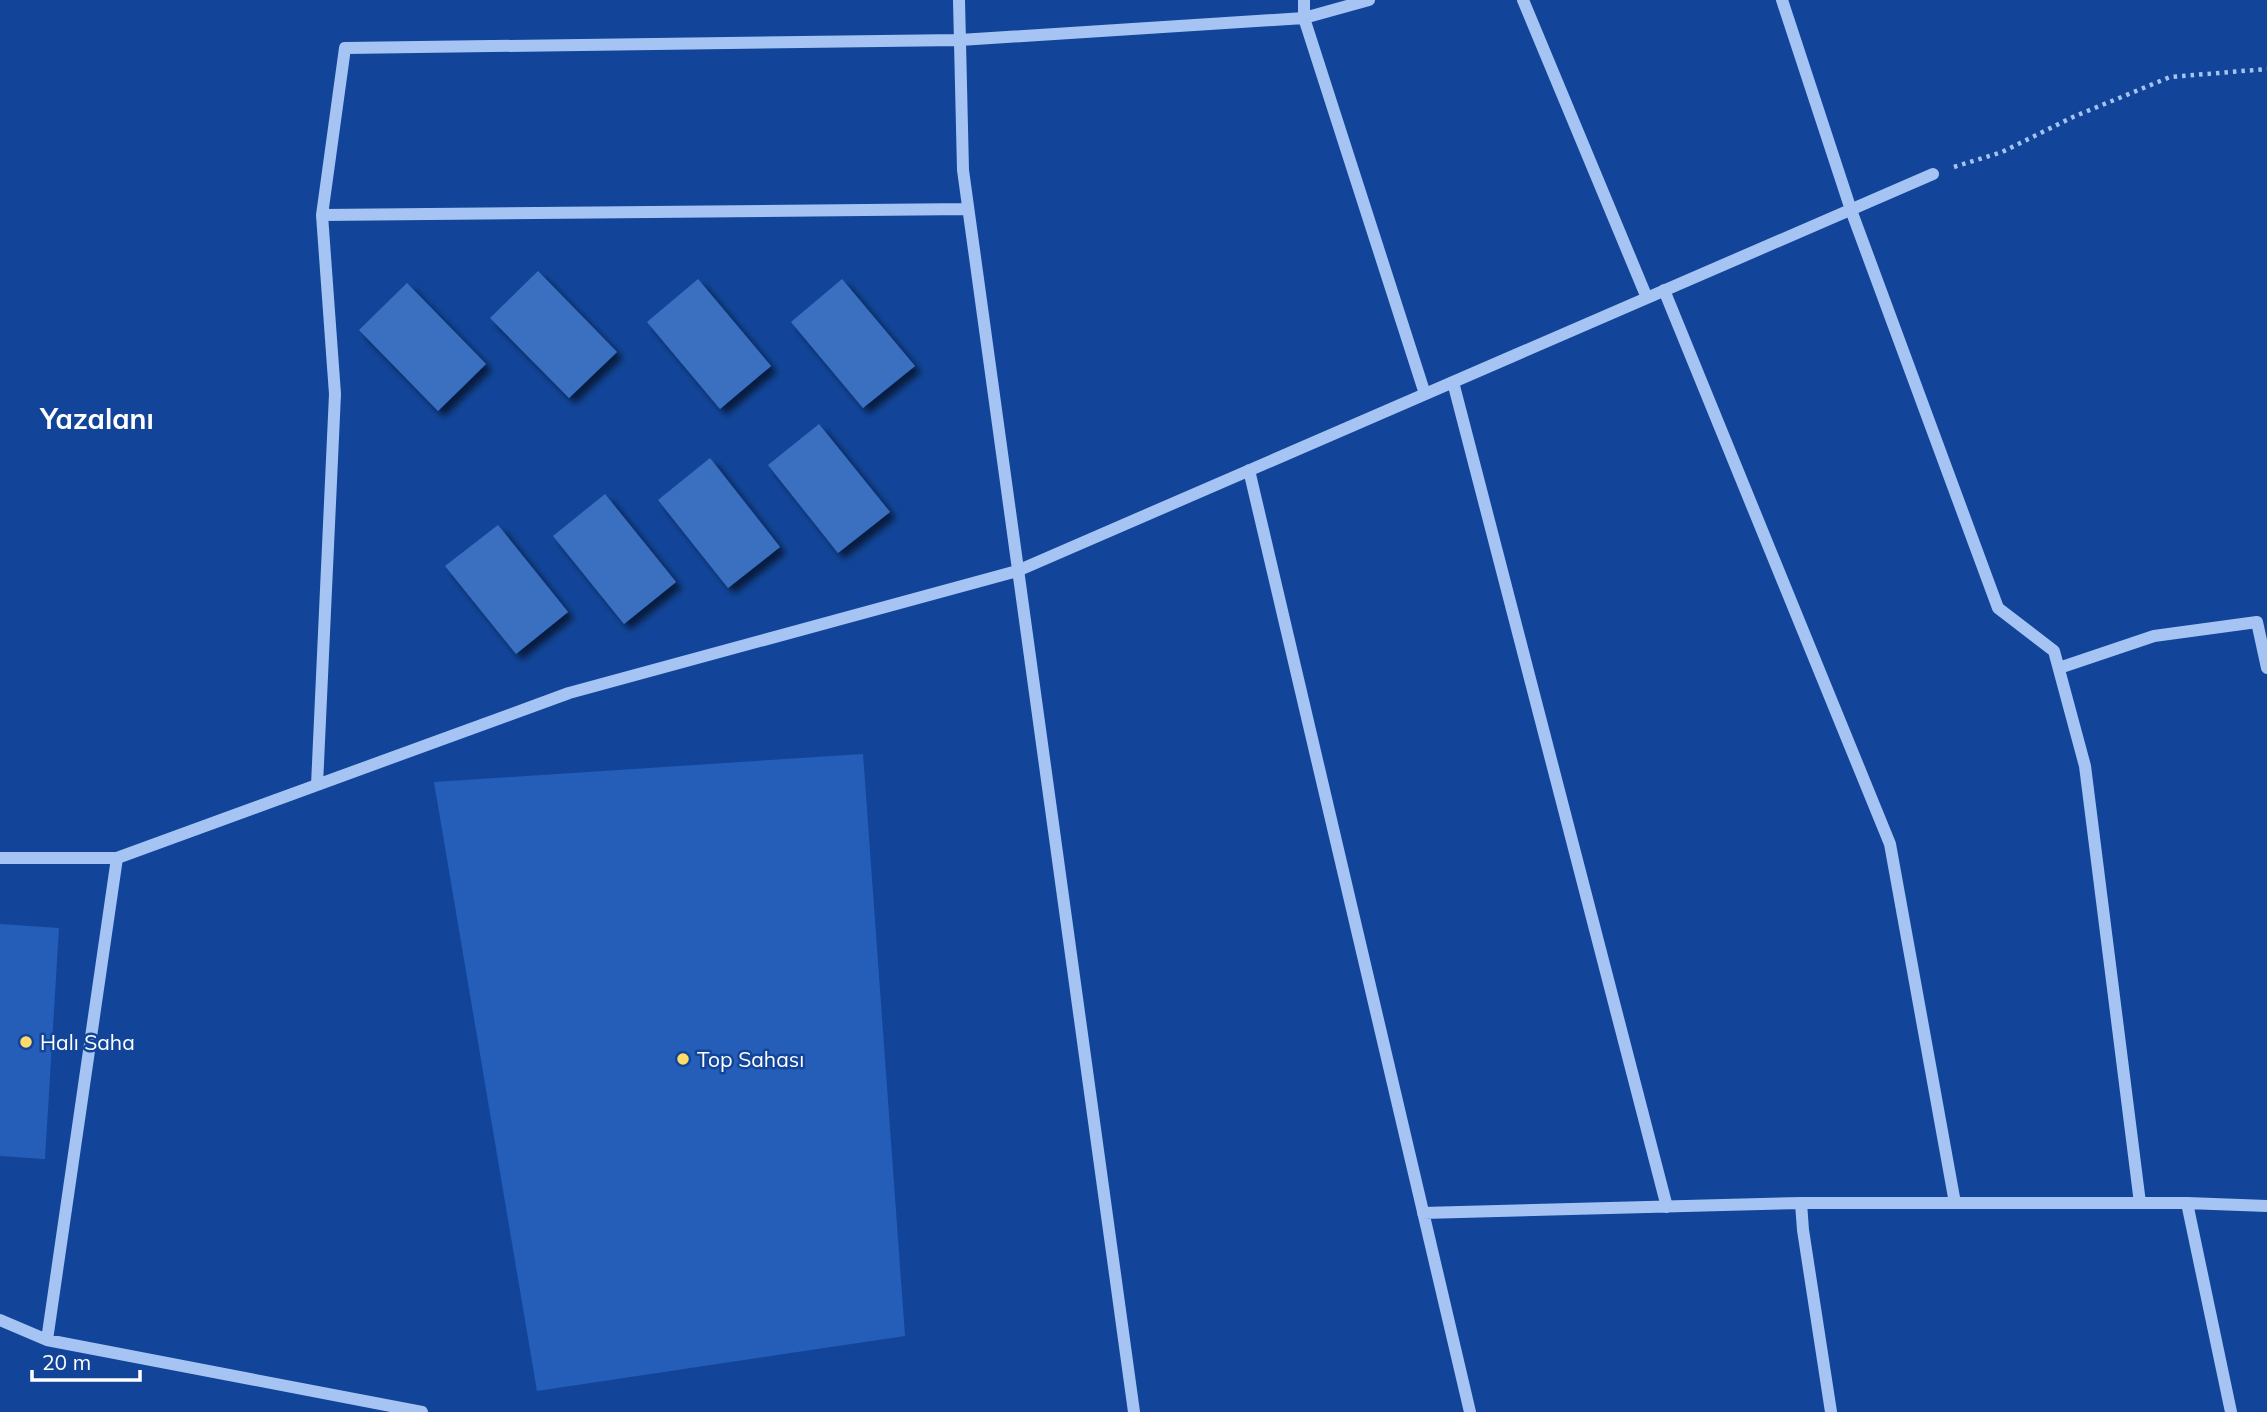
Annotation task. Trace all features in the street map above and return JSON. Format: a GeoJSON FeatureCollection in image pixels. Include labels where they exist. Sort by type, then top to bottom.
{"type":"FeatureCollection","features":[{"type":"Feature","properties":{"kind":"street"},"geometry":{"type":"LineString","coordinates":[[959,0],[963,170],[1134,1412]]}},
{"type":"Feature","properties":{"kind":"street"},"geometry":{"type":"LineString","coordinates":[[1304,0],[1304,18],[1424,394]]}},
{"type":"Feature","properties":{"kind":"street"},"geometry":{"type":"LineString","coordinates":[[317,785],[335,394],[322,215],[345,48],[960,40],[1304,18],[1368,0]]}},
{"type":"Feature","properties":{"kind":"street"},"geometry":{"type":"LineString","coordinates":[[1523,0],[1647,298]]}},
{"type":"Feature","properties":{"kind":"street"},"geometry":{"type":"LineString","coordinates":[[1782,0],[1851,209],[1998,608],[2054,651],[2085,766],[2140,1203]]}},
{"type":"Feature","properties":{"kind":"street"},"geometry":{"type":"LineString","coordinates":[[0,859],[117,858],[569,693],[1017,571],[1933,174]]}},
{"type":"Feature","properties":{"kind":"street"},"geometry":{"type":"LineString","coordinates":[[322,215],[968,209]]}},
{"type":"Feature","properties":{"kind":"street"},"geometry":{"type":"LineString","coordinates":[[1664,290],[1890,844],[1955,1203]]}},
{"type":"Feature","properties":{"kind":"street"},"geometry":{"type":"LineString","coordinates":[[1453,382],[1667,1207]]}},
{"type":"Feature","properties":{"kind":"street"},"geometry":{"type":"LineString","coordinates":[[1249,470],[1470,1412]]}},
{"type":"Feature","properties":{"kind":"street"},"geometry":{"type":"LineString","coordinates":[[2059,668],[2154,636],[2257,622],[2267,668]]}},
{"type":"Feature","properties":{"kind":"street"},"geometry":{"type":"LineString","coordinates":[[47,1340],[117,858]]}},
{"type":"Feature","properties":{"kind":"street"},"geometry":{"type":"LineString","coordinates":[[1801,1203],[1831,1412]]}},
{"type":"Feature","properties":{"kind":"street"},"geometry":{"type":"LineString","coordinates":[[1423,1213],[1801,1203],[2188,1203],[2267,1206]]}},
{"type":"Feature","properties":{"kind":"street"},"geometry":{"type":"LineString","coordinates":[[2188,1203],[2231,1412]]}},
{"type":"Feature","properties":{"kind":"street"},"geometry":{"type":"LineString","coordinates":[[0,1320],[47,1340],[422,1412]]}},
{"type":"Feature","properties":{"kind":"path"},"geometry":{"type":"LineString","coordinates":[[1933,174],[2002,152],[2073,117],[2170,77],[2267,69]]}},
{"type":"Feature","properties":{"kind":"shaded area","name":"Top Sahası"},"geometry":{"type":"Polygon","coordinates":[[[863,754],[905,1336],[537,1391],[434,782],[863,754]]]}},
{"type":"Feature","properties":{"kind":"shaded area","name":"Halı Saha"},"geometry":{"type":"Polygon","coordinates":[[[0,924],[59,928],[45,1159],[0,1156],[0,924]]]}},
{"type":"Feature","properties":{"kind":"building"},"geometry":{"type":"Polygon","coordinates":[[[538,271],[617,352],[569,398],[490,318],[538,271]]]}},
{"type":"Feature","properties":{"kind":"building"},"geometry":{"type":"Polygon","coordinates":[[[698,279],[771,366],[720,409],[647,322],[698,279]]]}},
{"type":"Feature","properties":{"kind":"building"},"geometry":{"type":"Polygon","coordinates":[[[842,279],[915,366],[863,408],[791,322],[842,279]]]}},
{"type":"Feature","properties":{"kind":"building"},"geometry":{"type":"Polygon","coordinates":[[[407,283],[486,364],[438,411],[359,330],[407,283]]]}},
{"type":"Feature","properties":{"kind":"building"},"geometry":{"type":"Polygon","coordinates":[[[819,424],[890,512],[838,553],[768,465],[819,424]]]}},
{"type":"Feature","properties":{"kind":"building"},"geometry":{"type":"Polygon","coordinates":[[[710,458],[780,547],[728,588],[658,500],[710,458]]]}},
{"type":"Feature","properties":{"kind":"building"},"geometry":{"type":"Polygon","coordinates":[[[605,494],[676,582],[624,624],[553,536],[605,494]]]}},
{"type":"Feature","properties":{"kind":"building"},"geometry":{"type":"Polygon","coordinates":[[[498,525],[568,612],[516,654],[445,566],[498,525]]]}},
{"type":"Feature","properties":{"kind":"place","name":"Halı Saha"},"geometry":{"type":"Point","coordinates":[26,1042]}},
{"type":"Feature","properties":{"kind":"place","name":"Top Sahası"},"geometry":{"type":"Point","coordinates":[683,1059]}},
{"type":"Feature","properties":{"kind":"district","name":"Yazalanı"},"geometry":{"type":"Point","coordinates":[97,418]}}]}
